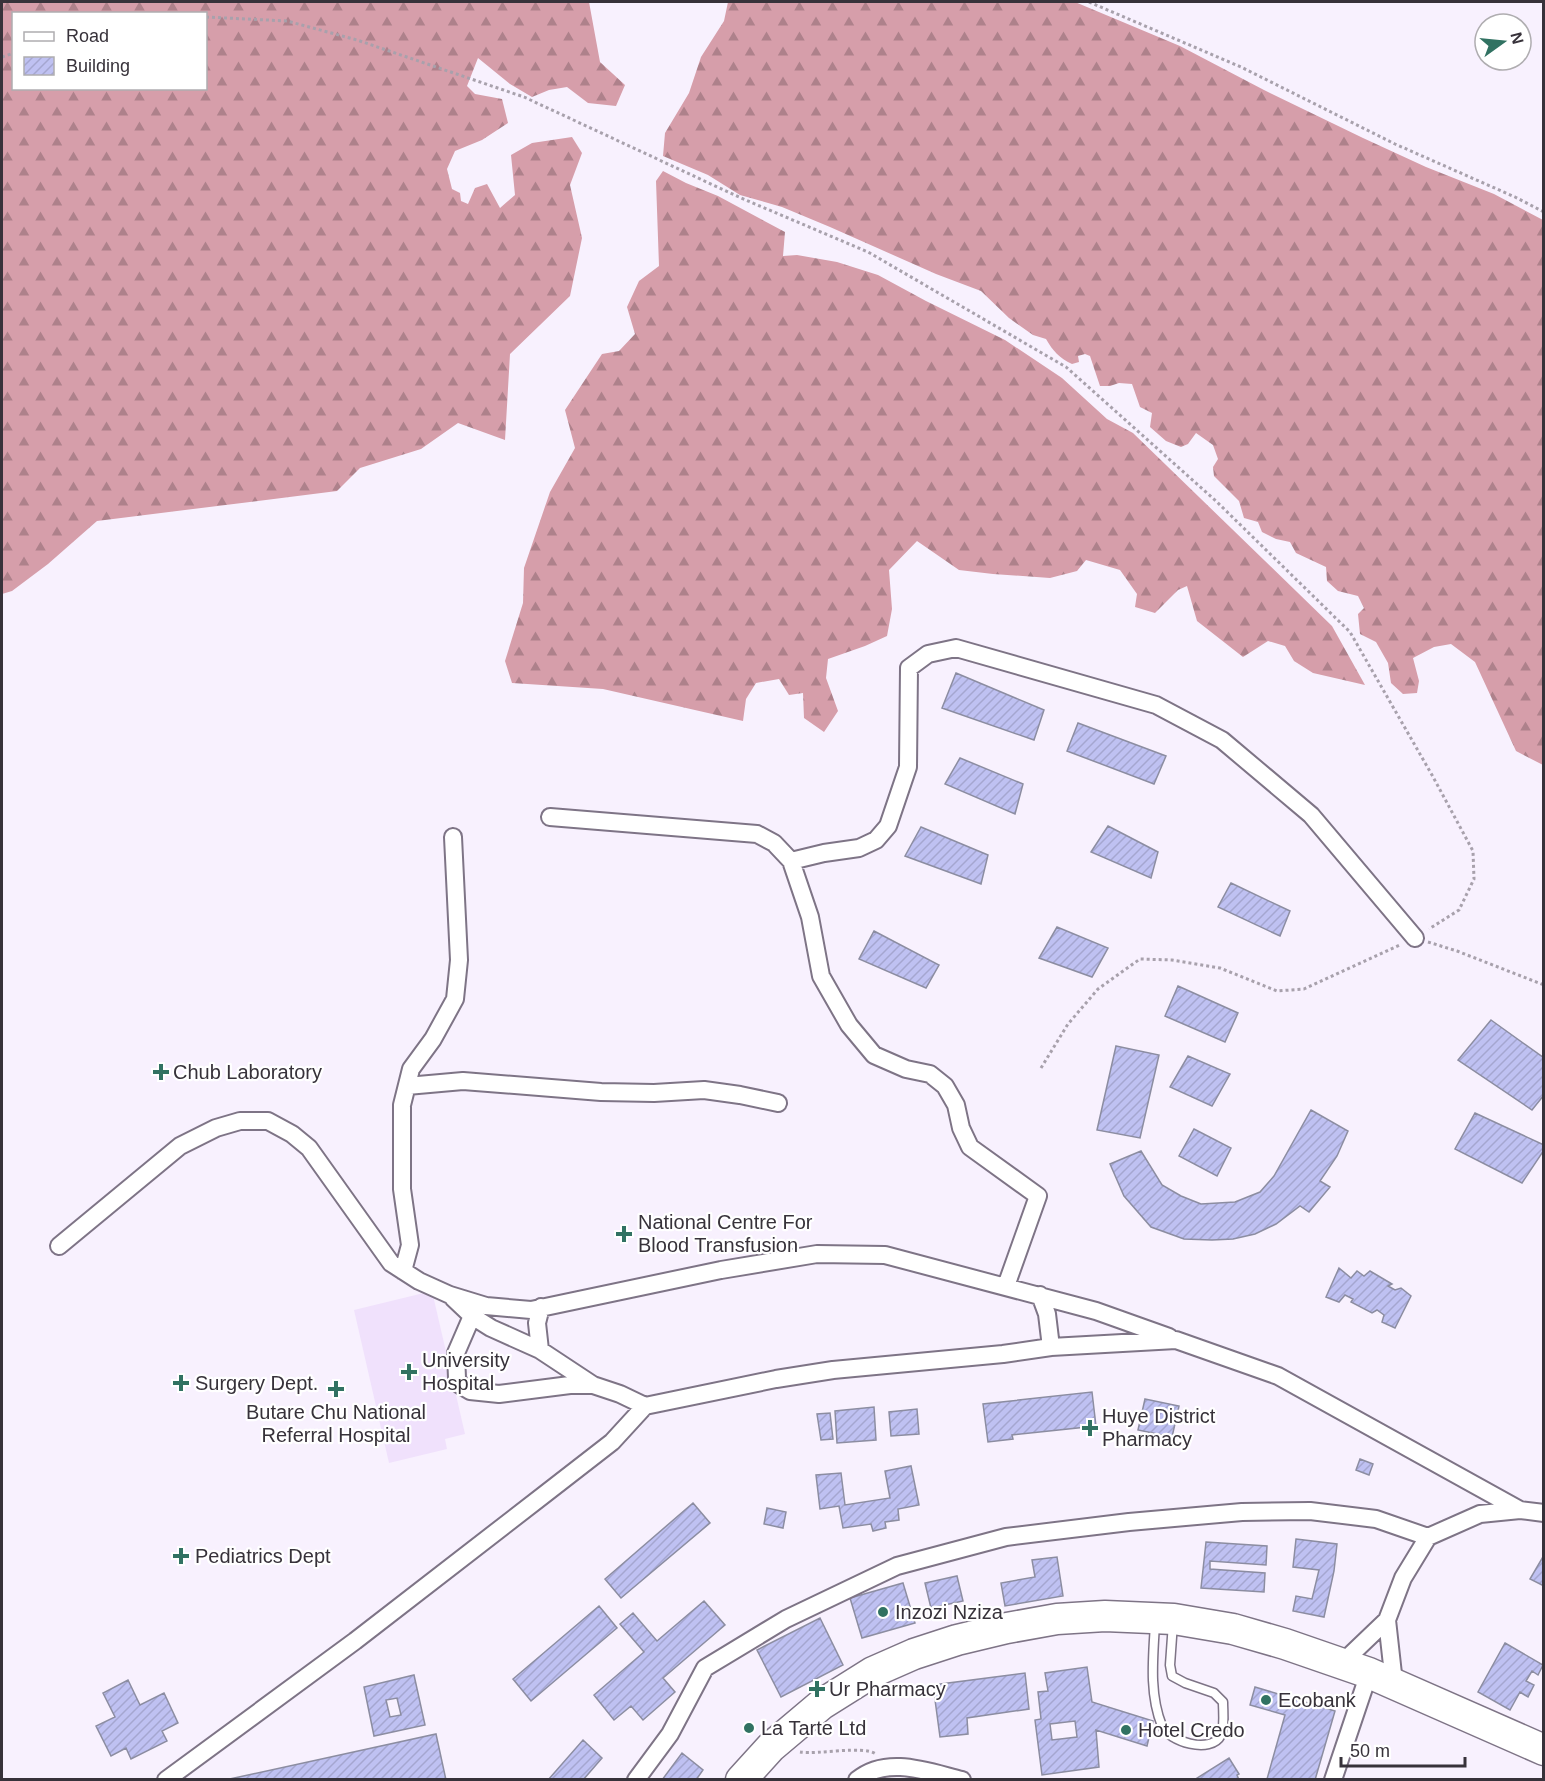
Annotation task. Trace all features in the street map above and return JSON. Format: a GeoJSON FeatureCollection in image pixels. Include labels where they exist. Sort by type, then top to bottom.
{"type":"FeatureCollection","features":[{"type":"Feature","properties":{"kind":"highway"},"geometry":{"type":"LineString","coordinates":[[741,1779],[771,1747],[822,1704],[873,1672],[914,1654],[957,1640],[1057,1619],[1106,1616],[1165,1618],[1233,1629],[1368,1673],[1544,1750]]}},
{"type":"Feature","properties":{"kind":"street"},"geometry":{"type":"LineString","coordinates":[[791,861],[859,848],[876,840],[888,826],[908,767],[909,668],[928,654],[957,648],[1156,705],[1222,740],[1311,815],[1415,938]]}},
{"type":"Feature","properties":{"kind":"street"},"geometry":{"type":"LineString","coordinates":[[550,817],[757,834],[774,843],[791,861],[810,917],[821,976],[849,1025],[874,1055],[906,1069],[930,1074],[945,1086],[956,1105],[961,1128],[970,1147],[1038,1196],[1006,1286]]}},
{"type":"Feature","properties":{"kind":"street"},"geometry":{"type":"LineString","coordinates":[[403,1271],[410,1245],[402,1189],[402,1105],[411,1069],[433,1039],[455,999],[459,960],[453,837]]}},
{"type":"Feature","properties":{"kind":"street"},"geometry":{"type":"LineString","coordinates":[[406,1086],[463,1081],[601,1092],[654,1093],[704,1090],[778,1103]]}},
{"type":"Feature","properties":{"kind":"street"},"geometry":{"type":"LineString","coordinates":[[59,1246],[180,1146],[216,1128],[240,1121],[268,1121],[292,1134],[309,1148],[391,1263],[419,1281],[450,1295],[486,1306],[531,1310],[721,1270],[817,1254],[885,1255],[1096,1311],[1278,1376],[1520,1510]]}},
{"type":"Feature","properties":{"kind":"street"},"geometry":{"type":"LineString","coordinates":[[450,1295],[472,1316],[490,1328],[540,1350],[593,1385],[645,1406]]}},
{"type":"Feature","properties":{"kind":"street"},"geometry":{"type":"LineString","coordinates":[[1040,1295],[1047,1314],[1051,1347]]}},
{"type":"Feature","properties":{"kind":"street"},"geometry":{"type":"LineString","coordinates":[[540,1350],[537,1323],[541,1307]]}},
{"type":"Feature","properties":{"kind":"street"},"geometry":{"type":"LineString","coordinates":[[472,1316],[456,1353],[457,1378],[460,1385],[470,1391],[499,1394],[570,1385],[593,1385]]}},
{"type":"Feature","properties":{"kind":"street"},"geometry":{"type":"LineString","coordinates":[[166,1779],[355,1641],[546,1494],[612,1442],[645,1406],[776,1379],[833,1370],[1003,1354],[1051,1347],[1176,1340]]}},
{"type":"Feature","properties":{"kind":"street"},"geometry":{"type":"LineString","coordinates":[[1333,1779],[1368,1673],[1403,1578],[1428,1538],[1480,1514],[1520,1510],[1544,1513]]}},
{"type":"Feature","properties":{"kind":"street"},"geometry":{"type":"LineString","coordinates":[[636,1779],[670,1734],[705,1668],[786,1619],[897,1566],[1006,1537],[1129,1522],[1242,1512],[1310,1511],[1376,1519],[1428,1538]]}},
{"type":"Feature","properties":{"kind":"street"},"geometry":{"type":"LineString","coordinates":[[1368,1673],[1387,1620]]}},
{"type":"Feature","properties":{"kind":"street"},"geometry":{"type":"LineString","coordinates":[[857,1779],[892,1766],[913,1768],[962,1779]]}},
{"type":"Feature","properties":{"kind":"lane"},"geometry":{"type":"LineString","coordinates":[[1165,1618],[1172,1676],[1214,1693],[1223,1702],[1222,1733],[1217,1741],[1209,1745],[1194,1745],[1180,1740],[1163,1729],[1157,1709],[1152,1675],[1165,1618]]}},
{"type":"Feature","properties":{"kind":"path"},"geometry":{"type":"LineString","coordinates":[[1089,2],[1240,67],[1395,144],[1544,212]]}},
{"type":"Feature","properties":{"kind":"path"},"geometry":{"type":"LineString","coordinates":[[207,17],[286,21],[357,40],[524,97],[741,198],[868,252],[1066,367],[1217,502],[1350,632],[1473,851],[1473,879],[1459,910],[1415,938],[1304,989],[1277,991],[1220,968],[1172,960],[1140,959],[1098,989],[1068,1024],[1041,1068]]}},
{"type":"Feature","properties":{"kind":"path"},"geometry":{"type":"LineString","coordinates":[[1415,938],[1457,951],[1544,985]]}},
{"type":"Feature","properties":{"kind":"path"},"geometry":{"type":"LineString","coordinates":[[771,1747],[807,1753],[872,1751],[892,1766]]}},
{"type":"Feature","properties":{"kind":"shaded area","name":"University Hospital"},"geometry":{"type":"Polygon","coordinates":[[[432,1291],[465,1434],[445,1439],[447,1449],[389,1463],[354,1310],[432,1291]]]}},
{"type":"Feature","properties":{"kind":"green space"},"geometry":{"type":"Polygon","coordinates":[[[2,2],[589,2],[600,62],[625,85],[616,106],[588,103],[567,87],[549,90],[532,97],[510,84],[478,58],[467,86],[475,94],[502,99],[508,123],[482,140],[455,151],[447,169],[452,189],[460,193],[461,201],[468,204],[475,188],[487,184],[500,208],[515,195],[511,155],[532,143],[572,137],[582,153],[570,185],[582,238],[570,296],[510,354],[505,440],[458,423],[421,449],[360,468],[337,491],[97,521],[48,564],[12,591],[2,594],[2,2]]]}},
{"type":"Feature","properties":{"kind":"green space"},"geometry":{"type":"Polygon","coordinates":[[[728,2],[1075,2],[1180,46],[1363,138],[1426,167],[1494,194],[1543,220],[1543,765],[1516,751],[1475,662],[1451,644],[1434,647],[1413,658],[1419,681],[1417,693],[1403,694],[1391,683],[1388,663],[1376,642],[1360,634],[1358,614],[1364,608],[1358,596],[1338,591],[1327,581],[1326,567],[1296,553],[1290,542],[1276,539],[1262,532],[1258,522],[1244,518],[1239,501],[1214,476],[1213,467],[1218,459],[1213,445],[1196,433],[1188,444],[1181,447],[1166,441],[1150,427],[1152,413],[1140,407],[1132,384],[1119,383],[1100,386],[1090,356],[1085,354],[1078,356],[1079,362],[1072,364],[1067,362],[1057,354],[1046,339],[1033,335],[1009,318],[981,291],[936,274],[782,207],[740,195],[708,175],[663,156],[665,133],[689,93],[701,57],[724,21],[728,2]]]}},
{"type":"Feature","properties":{"kind":"green space"},"geometry":{"type":"Polygon","coordinates":[[[663,171],[718,196],[785,232],[783,256],[797,255],[837,262],[878,275],[1005,340],[1062,378],[1107,419],[1133,433],[1332,626],[1365,685],[1313,673],[1294,661],[1285,646],[1268,641],[1243,657],[1197,621],[1187,586],[1178,590],[1155,613],[1135,607],[1137,594],[1120,570],[1086,560],[1077,571],[1050,578],[959,570],[917,541],[889,570],[892,609],[887,636],[828,659],[826,678],[838,711],[824,732],[804,718],[803,693],[789,695],[779,679],[756,683],[746,699],[743,721],[603,689],[512,683],[505,661],[523,603],[524,568],[550,492],[575,448],[565,410],[602,354],[619,351],[635,334],[627,307],[639,281],[659,266],[656,181],[663,171]]]}},
{"type":"Feature","properties":{"kind":"building"},"geometry":{"type":"Polygon","coordinates":[[[956,673],[1044,710],[1034,740],[942,708],[956,673]]]}},
{"type":"Feature","properties":{"kind":"building"},"geometry":{"type":"Polygon","coordinates":[[[1078,723],[1166,756],[1154,784],[1067,751],[1078,723]]]}},
{"type":"Feature","properties":{"kind":"building"},"geometry":{"type":"Polygon","coordinates":[[[960,758],[1023,784],[1015,814],[945,784],[960,758]]]}},
{"type":"Feature","properties":{"kind":"building"},"geometry":{"type":"Polygon","coordinates":[[[1108,826],[1158,852],[1151,878],[1091,852],[1108,826]]]}},
{"type":"Feature","properties":{"kind":"building"},"geometry":{"type":"Polygon","coordinates":[[[921,827],[988,855],[981,884],[905,856],[921,827]]]}},
{"type":"Feature","properties":{"kind":"building"},"geometry":{"type":"Polygon","coordinates":[[[1231,883],[1290,911],[1280,936],[1218,907],[1231,883]]]}},
{"type":"Feature","properties":{"kind":"building"},"geometry":{"type":"Polygon","coordinates":[[[1057,927],[1108,948],[1092,977],[1039,958],[1057,927]]]}},
{"type":"Feature","properties":{"kind":"building"},"geometry":{"type":"Polygon","coordinates":[[[874,931],[939,965],[926,988],[859,959],[874,931]]]}},
{"type":"Feature","properties":{"kind":"building"},"geometry":{"type":"Polygon","coordinates":[[[1178,986],[1238,1013],[1225,1042],[1165,1016],[1178,986]]]}},
{"type":"Feature","properties":{"kind":"building"},"geometry":{"type":"Polygon","coordinates":[[[1491,1020],[1544,1058],[1544,1095],[1532,1110],[1458,1060],[1491,1020]]]}},
{"type":"Feature","properties":{"kind":"building"},"geometry":{"type":"Polygon","coordinates":[[[1116,1046],[1159,1055],[1140,1138],[1097,1130],[1116,1046]]]}},
{"type":"Feature","properties":{"kind":"building"},"geometry":{"type":"Polygon","coordinates":[[[1188,1056],[1230,1074],[1212,1106],[1170,1087],[1188,1056]]]}},
{"type":"Feature","properties":{"kind":"building"},"geometry":{"type":"Polygon","coordinates":[[[1311,1110],[1348,1131],[1337,1156],[1320,1181],[1330,1187],[1309,1212],[1300,1206],[1276,1224],[1255,1234],[1233,1239],[1184,1239],[1151,1227],[1124,1196],[1110,1164],[1141,1151],[1162,1185],[1181,1196],[1201,1204],[1235,1202],[1260,1192],[1274,1176],[1311,1110]]]}},
{"type":"Feature","properties":{"kind":"building"},"geometry":{"type":"Polygon","coordinates":[[[1475,1113],[1544,1145],[1544,1150],[1522,1183],[1455,1149],[1475,1113]]]}},
{"type":"Feature","properties":{"kind":"building"},"geometry":{"type":"Polygon","coordinates":[[[1194,1129],[1231,1148],[1217,1176],[1179,1156],[1194,1129]]]}},
{"type":"Feature","properties":{"kind":"building"},"geometry":{"type":"Polygon","coordinates":[[[1339,1268],[1351,1278],[1357,1271],[1364,1276],[1370,1271],[1392,1284],[1388,1286],[1395,1290],[1401,1288],[1411,1296],[1395,1328],[1382,1322],[1384,1315],[1377,1310],[1372,1313],[1351,1302],[1353,1299],[1345,1295],[1339,1302],[1326,1297],[1339,1268]]]}},
{"type":"Feature","properties":{"kind":"building"},"geometry":{"type":"Polygon","coordinates":[[[1092,1392],[1096,1426],[1012,1435],[1013,1439],[988,1442],[983,1404],[1092,1392]]]}},
{"type":"Feature","properties":{"kind":"building"},"geometry":{"type":"Polygon","coordinates":[[[1145,1399],[1179,1406],[1172,1437],[1138,1430],[1145,1399]]]}},
{"type":"Feature","properties":{"kind":"building"},"geometry":{"type":"Polygon","coordinates":[[[874,1407],[876,1440],[837,1443],[835,1411],[874,1407]]]}},
{"type":"Feature","properties":{"kind":"building"},"geometry":{"type":"Polygon","coordinates":[[[917,1409],[919,1434],[891,1436],[889,1412],[917,1409]]]}},
{"type":"Feature","properties":{"kind":"building"},"geometry":{"type":"Polygon","coordinates":[[[830,1413],[833,1439],[821,1440],[817,1414],[830,1413]]]}},
{"type":"Feature","properties":{"kind":"building"},"geometry":{"type":"Polygon","coordinates":[[[1360,1459],[1373,1464],[1369,1475],[1356,1470],[1360,1459]]]}},
{"type":"Feature","properties":{"kind":"building"},"geometry":{"type":"Polygon","coordinates":[[[911,1466],[919,1505],[898,1509],[899,1520],[885,1522],[886,1528],[873,1531],[871,1524],[843,1528],[839,1506],[820,1509],[816,1475],[841,1473],[845,1505],[890,1498],[885,1471],[911,1466]]]}},
{"type":"Feature","properties":{"kind":"building"},"geometry":{"type":"Polygon","coordinates":[[[693,1503],[710,1523],[621,1598],[605,1579],[693,1503]]]}},
{"type":"Feature","properties":{"kind":"building"},"geometry":{"type":"Polygon","coordinates":[[[767,1508],[786,1512],[783,1528],[764,1524],[767,1508]]]}},
{"type":"Feature","properties":{"kind":"building"},"geometry":{"type":"Polygon","coordinates":[[[1296,1539],[1337,1544],[1324,1617],[1293,1611],[1296,1596],[1312,1599],[1319,1570],[1293,1567],[1296,1539]]]}},
{"type":"Feature","properties":{"kind":"building"},"geometry":{"type":"Polygon","coordinates":[[[1206,1542],[1267,1546],[1266,1565],[1210,1561],[1210,1569],[1265,1573],[1264,1592],[1201,1588],[1206,1542]]]}},
{"type":"Feature","properties":{"kind":"building"},"geometry":{"type":"Polygon","coordinates":[[[1544,1555],[1544,1586],[1530,1579],[1544,1555]]]}},
{"type":"Feature","properties":{"kind":"building"},"geometry":{"type":"Polygon","coordinates":[[[1057,1557],[1063,1596],[1005,1606],[1001,1583],[1035,1577],[1032,1560],[1057,1557]]]}},
{"type":"Feature","properties":{"kind":"building"},"geometry":{"type":"Polygon","coordinates":[[[957,1576],[963,1601],[931,1608],[925,1583],[957,1576]]]}},
{"type":"Feature","properties":{"kind":"building"},"geometry":{"type":"Polygon","coordinates":[[[903,1583],[915,1623],[862,1638],[850,1598],[903,1583]]]}},
{"type":"Feature","properties":{"kind":"building"},"geometry":{"type":"Polygon","coordinates":[[[704,1601],[725,1625],[663,1678],[675,1692],[643,1720],[631,1706],[614,1720],[594,1695],[644,1652],[620,1624],[633,1613],[657,1641],[704,1601]]]}},
{"type":"Feature","properties":{"kind":"building"},"geometry":{"type":"Polygon","coordinates":[[[599,1606],[617,1628],[531,1701],[513,1679],[599,1606]]]}},
{"type":"Feature","properties":{"kind":"building"},"geometry":{"type":"Polygon","coordinates":[[[820,1618],[843,1665],[781,1697],[757,1650],[820,1618]]]}},
{"type":"Feature","properties":{"kind":"building"},"geometry":{"type":"Polygon","coordinates":[[[1505,1643],[1543,1665],[1538,1675],[1532,1671],[1526,1681],[1534,1685],[1528,1697],[1520,1692],[1510,1710],[1478,1692],[1505,1643]]]}},
{"type":"Feature","properties":{"kind":"building"},"geometry":{"type":"Polygon","coordinates":[[[1087,1667],[1092,1702],[1153,1721],[1147,1746],[1096,1730],[1099,1767],[1042,1775],[1035,1720],[1041,1719],[1038,1692],[1048,1691],[1045,1673],[1087,1667]],[[1075,1721],[1050,1724],[1052,1740],[1077,1737],[1075,1721]]]}},
{"type":"Feature","properties":{"kind":"building"},"geometry":{"type":"Polygon","coordinates":[[[1025,1673],[1029,1709],[967,1718],[968,1734],[940,1737],[933,1685],[1025,1673]]]}},
{"type":"Feature","properties":{"kind":"building"},"geometry":{"type":"Polygon","coordinates":[[[414,1675],[425,1725],[374,1736],[364,1687],[414,1675]],[[397,1698],[386,1700],[390,1717],[401,1715],[397,1698]]]}},
{"type":"Feature","properties":{"kind":"building"},"geometry":{"type":"Polygon","coordinates":[[[128,1680],[140,1705],[164,1693],[178,1723],[162,1731],[167,1741],[131,1759],[126,1748],[111,1756],[96,1726],[115,1717],[103,1693],[128,1680]]]}},
{"type":"Feature","properties":{"kind":"building"},"geometry":{"type":"Polygon","coordinates":[[[1255,1687],[1335,1711],[1315,1780],[1267,1779],[1285,1715],[1250,1705],[1255,1687]]]}},
{"type":"Feature","properties":{"kind":"building"},"geometry":{"type":"Polygon","coordinates":[[[436,1734],[446,1780],[225,1780],[436,1734]]]}},
{"type":"Feature","properties":{"kind":"building"},"geometry":{"type":"Polygon","coordinates":[[[583,1740],[602,1758],[583,1780],[548,1780],[583,1740]]]}},
{"type":"Feature","properties":{"kind":"building"},"geometry":{"type":"Polygon","coordinates":[[[682,1753],[703,1770],[696,1780],[662,1780],[682,1753]]]}},
{"type":"Feature","properties":{"kind":"building"},"geometry":{"type":"Polygon","coordinates":[[[1229,1758],[1239,1774],[1237,1775],[1239,1780],[1194,1780],[1229,1758]]]}},
{"type":"Feature","properties":{"kind":"place","name":"Chub Laboratory"},"geometry":{"type":"Point","coordinates":[161,1072]}},
{"type":"Feature","properties":{"kind":"place","name":"National Centre For Blood Transfusion"},"geometry":{"type":"Point","coordinates":[624,1234]}},
{"type":"Feature","properties":{"kind":"place","name":"University Hospital"},"geometry":{"type":"Point","coordinates":[409,1372]}},
{"type":"Feature","properties":{"kind":"place","name":"Surgery Dept."},"geometry":{"type":"Point","coordinates":[181,1383]}},
{"type":"Feature","properties":{"kind":"place","name":"Butare Chu National Referral Hospital"},"geometry":{"type":"Point","coordinates":[336,1389]}},
{"type":"Feature","properties":{"kind":"place","name":"Huye District Pharmacy"},"geometry":{"type":"Point","coordinates":[1090,1428]}},
{"type":"Feature","properties":{"kind":"place","name":"Pediatrics Dept"},"geometry":{"type":"Point","coordinates":[181,1556]}},
{"type":"Feature","properties":{"kind":"place","name":"Inzozi Nziza"},"geometry":{"type":"Point","coordinates":[883,1612]}},
{"type":"Feature","properties":{"kind":"place","name":"Ur Pharmacy"},"geometry":{"type":"Point","coordinates":[817,1689]}},
{"type":"Feature","properties":{"kind":"place","name":"Ecobank"},"geometry":{"type":"Point","coordinates":[1266,1700]}},
{"type":"Feature","properties":{"kind":"place","name":"La Tarte Ltd"},"geometry":{"type":"Point","coordinates":[749,1728]}},
{"type":"Feature","properties":{"kind":"place","name":"Hotel Credo"},"geometry":{"type":"Point","coordinates":[1126,1730]}}]}
